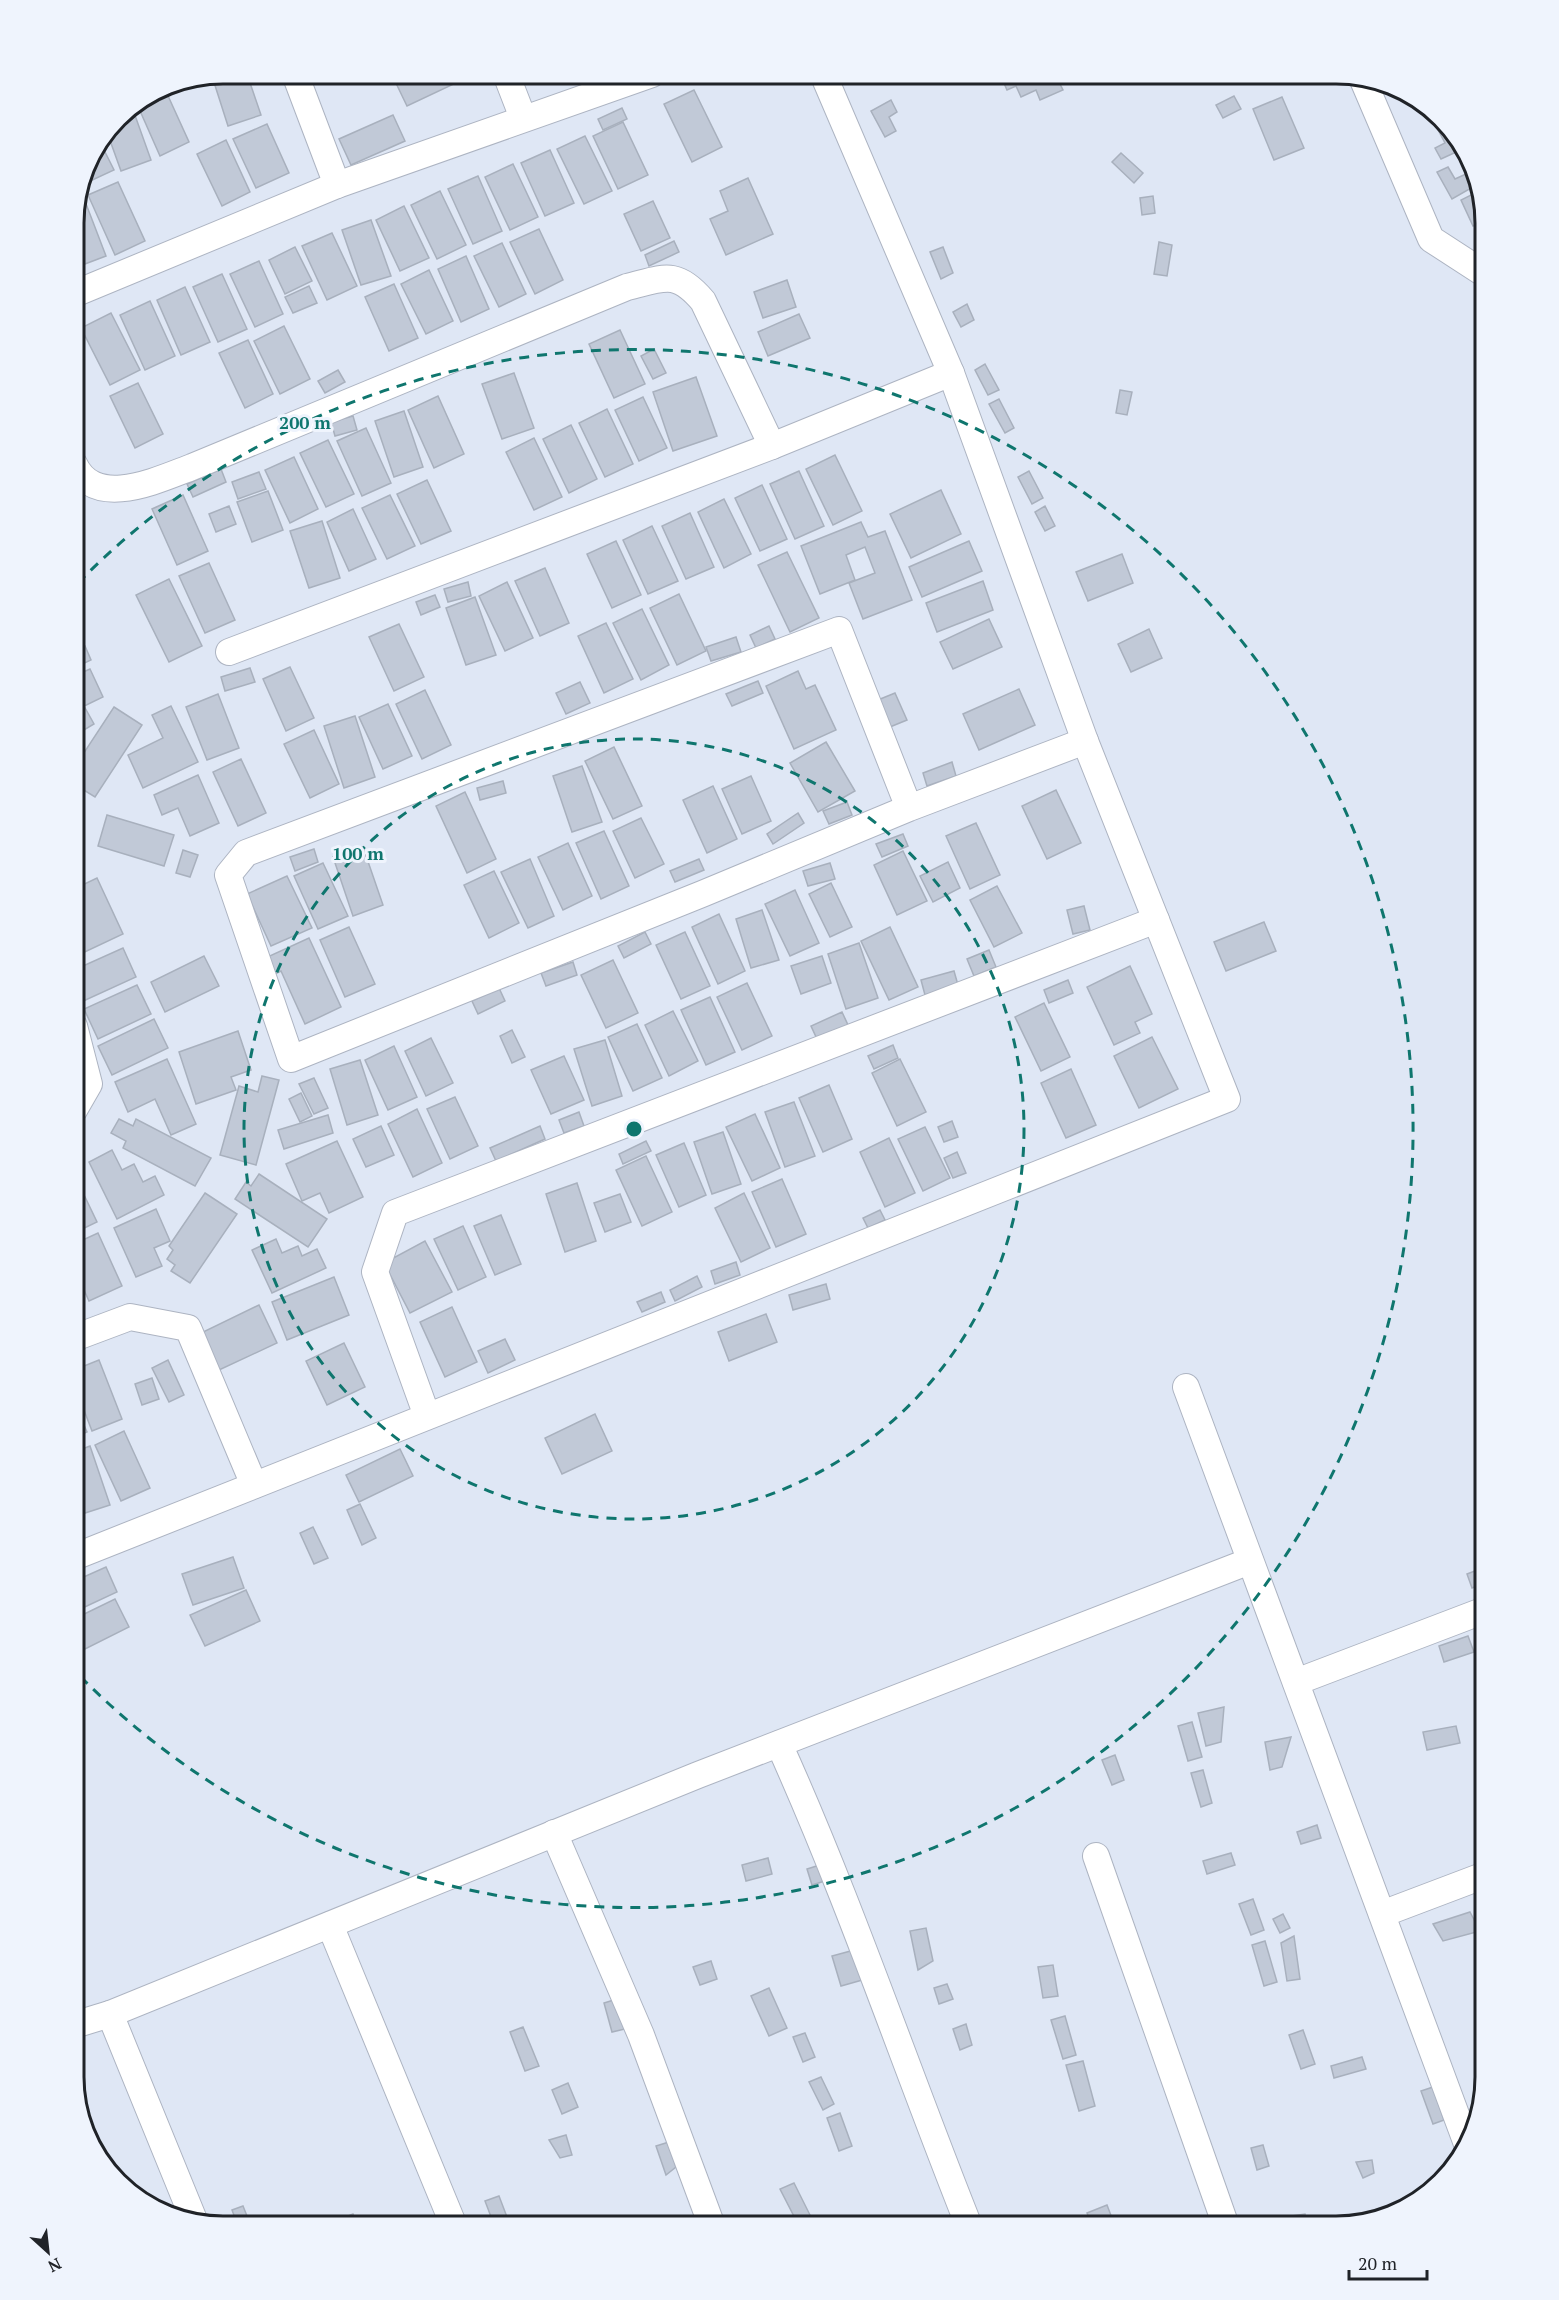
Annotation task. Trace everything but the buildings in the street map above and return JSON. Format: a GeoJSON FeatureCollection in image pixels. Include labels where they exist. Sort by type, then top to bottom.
{"type":"FeatureCollection","features":[{"type":"Feature","properties":{"kind":"street"},"geometry":{"type":"LineString","coordinates":[[299,84],[337,185]]}},
{"type":"Feature","properties":{"kind":"street"},"geometry":{"type":"LineString","coordinates":[[510,84],[522,118]]}},
{"type":"Feature","properties":{"kind":"street"},"geometry":{"type":"LineString","coordinates":[[84,290],[337,185],[622,84]]}},
{"type":"Feature","properties":{"kind":"street"},"geometry":{"type":"LineString","coordinates":[[84,1553],[1227,1099],[1085,741],[951,373],[827,84]]}},
{"type":"Feature","properties":{"kind":"street"},"geometry":{"type":"LineString","coordinates":[[1366,88],[1431,239],[1475,268]]}},
{"type":"Feature","properties":{"kind":"street"},"geometry":{"type":"LineString","coordinates":[[84,477],[96,487],[117,489],[149,483],[627,287],[677,278],[691,286],[704,301],[772,446]]}},
{"type":"Feature","properties":{"kind":"street"},"geometry":{"type":"LineString","coordinates":[[229,652],[772,446],[951,373]]}},
{"type":"Feature","properties":{"kind":"street"},"geometry":{"type":"LineString","coordinates":[[909,808],[839,630],[246,853],[228,875],[291,1059],[909,808],[1085,741]]}},
{"type":"Feature","properties":{"kind":"street"},"geometry":{"type":"LineString","coordinates":[[427,1416],[375,1272],[395,1213],[1156,920]]}},
{"type":"Feature","properties":{"kind":"street"},"geometry":{"type":"LineString","coordinates":[[84,1065],[89,1084],[84,1093]]}},
{"type":"Feature","properties":{"kind":"street"},"geometry":{"type":"LineString","coordinates":[[84,1334],[130,1317],[188,1328],[254,1485]]}},
{"type":"Feature","properties":{"kind":"street"},"geometry":{"type":"LineString","coordinates":[[1186,1387],[1463,2132]]}},
{"type":"Feature","properties":{"kind":"street"},"geometry":{"type":"LineString","coordinates":[[84,2022],[110,2014],[779,1744],[1250,1561]]}},
{"type":"Feature","properties":{"kind":"street"},"geometry":{"type":"LineString","coordinates":[[1296,1682],[1475,1614]]}},
{"type":"Feature","properties":{"kind":"street"},"geometry":{"type":"LineString","coordinates":[[779,1744],[813,1818],[841,1888],[925,2118],[965,2216]]}},
{"type":"Feature","properties":{"kind":"street"},"geometry":{"type":"LineString","coordinates":[[554,1833],[641,2035],[708,2216]]}},
{"type":"Feature","properties":{"kind":"street"},"geometry":{"type":"LineString","coordinates":[[1096,1856],[1222,2216]]}},
{"type":"Feature","properties":{"kind":"street"},"geometry":{"type":"LineString","coordinates":[[1382,1914],[1475,1879]]}},
{"type":"Feature","properties":{"kind":"street"},"geometry":{"type":"LineString","coordinates":[[330,1925],[450,2216]]}},
{"type":"Feature","properties":{"kind":"street"},"geometry":{"type":"LineString","coordinates":[[110,2014],[191,2212]]}}]}
